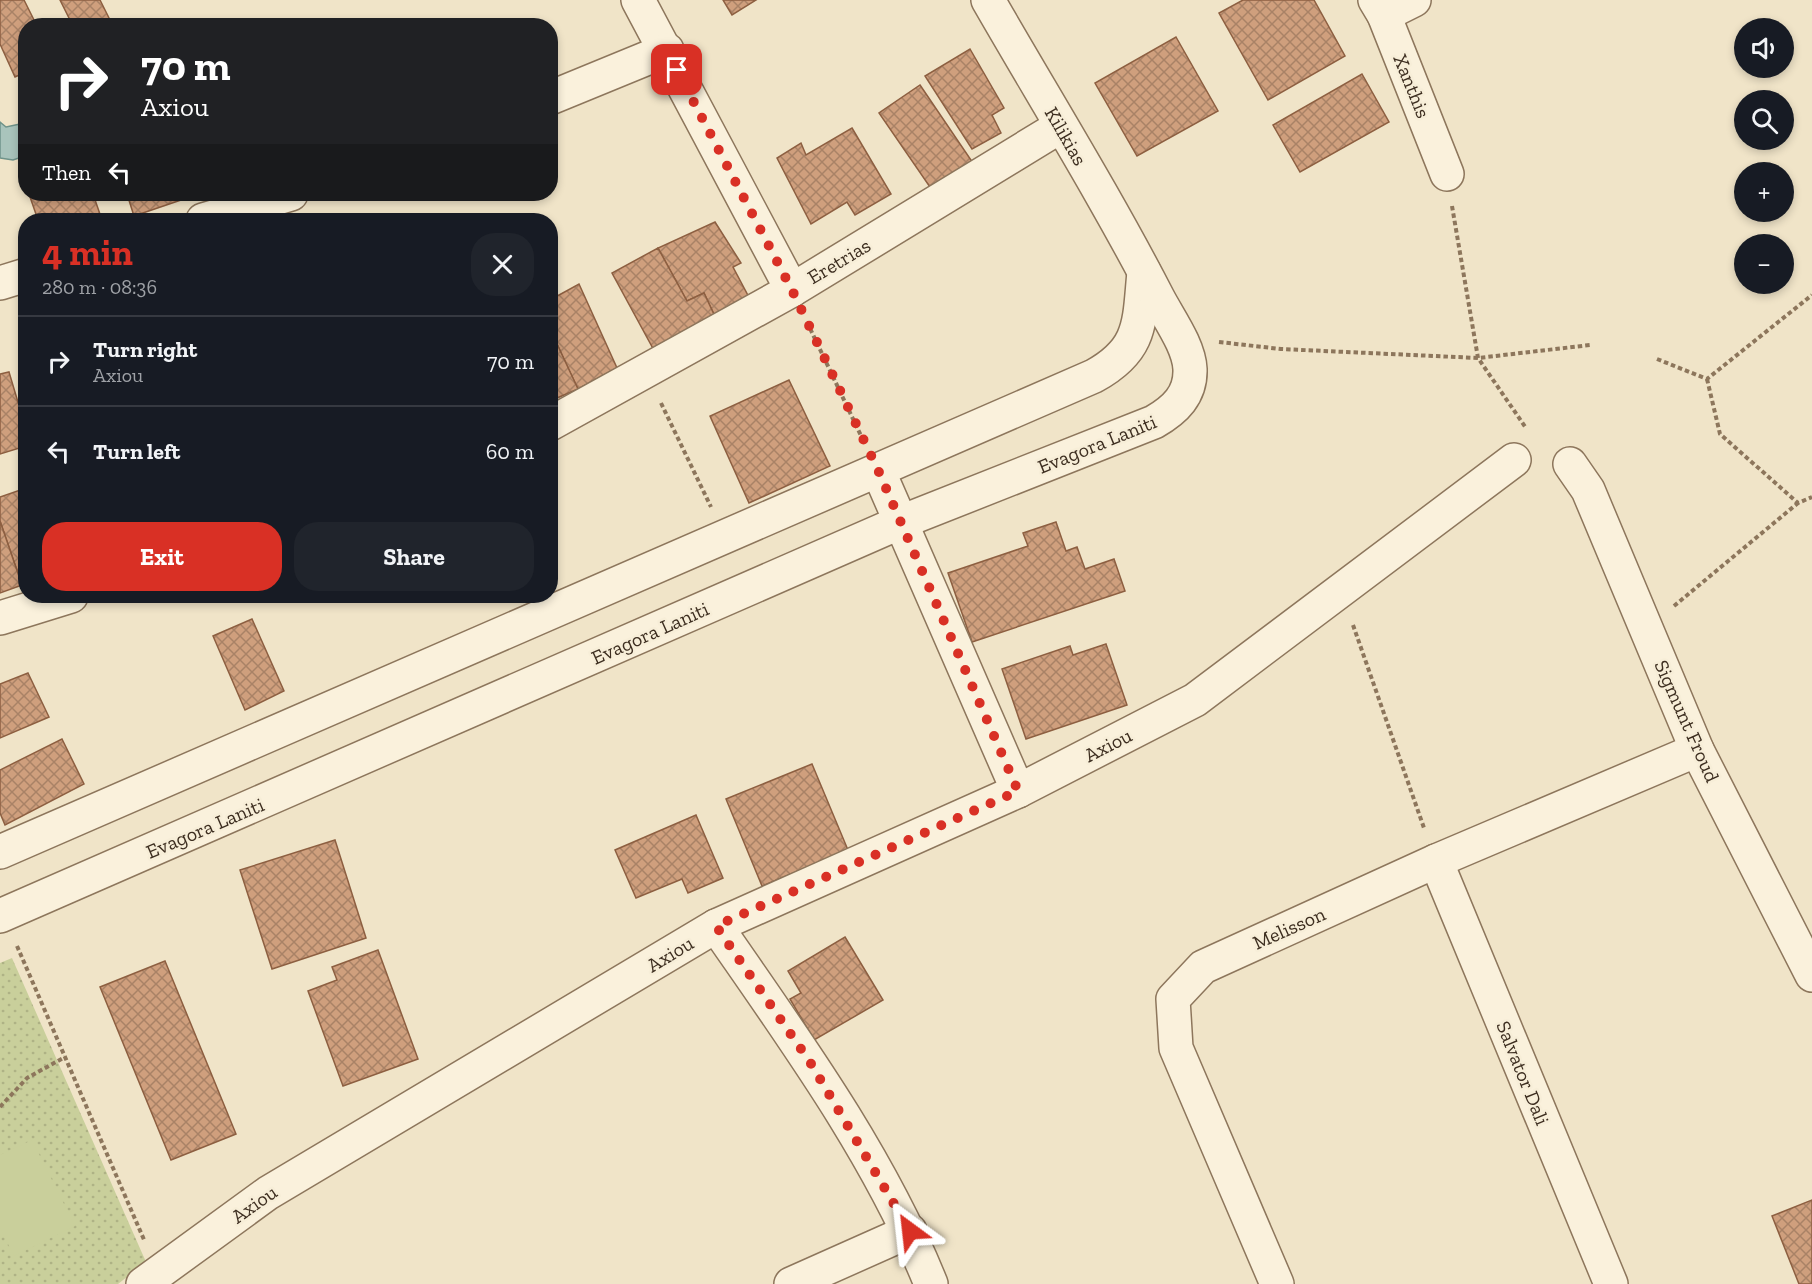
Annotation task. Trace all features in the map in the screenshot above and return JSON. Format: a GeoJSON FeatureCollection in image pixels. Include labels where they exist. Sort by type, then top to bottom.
{"type":"FeatureCollection","features":[{"type":"Feature","properties":{"kind":"street"},"geometry":{"type":"LineString","coordinates":[[639,0],[792,290]]}},
{"type":"Feature","properties":{"kind":"street","name":"Kilikias"},"geometry":{"type":"LineString","coordinates":[[988,0],[1144,272]]}},
{"type":"Feature","properties":{"kind":"street"},"geometry":{"type":"LineString","coordinates":[[1380,7],[1414,0]]}},
{"type":"Feature","properties":{"kind":"street","name":"Xanthis"},"geometry":{"type":"LineString","coordinates":[[1380,7],[1447,174]]}},
{"type":"Feature","properties":{"kind":"street"},"geometry":{"type":"LineString","coordinates":[[558,95],[667,50]]}},
{"type":"Feature","properties":{"kind":"street","name":"Eretrias"},"geometry":{"type":"LineString","coordinates":[[558,420],[792,290],[1061,126]]}},
{"type":"Feature","properties":{"kind":"street"},"geometry":{"type":"LineString","coordinates":[[227,213],[267,201]]}},
{"type":"Feature","properties":{"kind":"street"},"geometry":{"type":"LineString","coordinates":[[0,852],[1094,376],[1116,364],[1130,348],[1136,333],[1144,272]]}},
{"type":"Feature","properties":{"kind":"street","name":"Evagora Laniti"},"geometry":{"type":"LineString","coordinates":[[2,916],[901,522],[1154,422],[1173,412],[1184,397],[1190,382],[1190,366],[1182,345],[1144,272]]}},
{"type":"Feature","properties":{"kind":"street"},"geometry":{"type":"LineString","coordinates":[[0,283],[18,277]]}},
{"type":"Feature","properties":{"kind":"street","name":"Axiou"},"geometry":{"type":"LineString","coordinates":[[150,1278],[268,1193],[716,926],[1018,791],[1195,700],[1341,591],[1523,448]]}},
{"type":"Feature","properties":{"kind":"street","name":"Sigmunt Froud"},"geometry":{"type":"LineString","coordinates":[[1570,464],[1588,490],[1648,628],[1697,750],[1812,975]]}},
{"type":"Feature","properties":{"kind":"street"},"geometry":{"type":"LineString","coordinates":[[878,470],[1018,791]]}},
{"type":"Feature","properties":{"kind":"street"},"geometry":{"type":"LineString","coordinates":[[0,618],[48,603]]}},
{"type":"Feature","properties":{"kind":"street","name":"Melisson"},"geometry":{"type":"LineString","coordinates":[[1276,1284],[1176,1048],[1173,999],[1203,967],[1436,861],[1697,750]]}},
{"type":"Feature","properties":{"kind":"street","name":"Salvator Dali"},"geometry":{"type":"LineString","coordinates":[[1436,861],[1611,1284]]}},
{"type":"Feature","properties":{"kind":"street"},"geometry":{"type":"LineString","coordinates":[[716,926],[810,1062],[910,1231],[931,1284]]}},
{"type":"Feature","properties":{"kind":"street"},"geometry":{"type":"LineString","coordinates":[[791,1284],[910,1231]]}},
{"type":"Feature","properties":{"kind":"path"},"geometry":{"type":"LineString","coordinates":[[1447,174],[1478,358],[1523,448]]}},
{"type":"Feature","properties":{"kind":"path"},"geometry":{"type":"LineString","coordinates":[[792,290],[878,470]]}},
{"type":"Feature","properties":{"kind":"path"},"geometry":{"type":"LineString","coordinates":[[1707,379],[1812,295]]}},
{"type":"Feature","properties":{"kind":"path"},"geometry":{"type":"LineString","coordinates":[[1182,345],[1227,341],[1281,349],[1478,358],[1590,345]]}},
{"type":"Feature","properties":{"kind":"path"},"geometry":{"type":"LineString","coordinates":[[1657,358],[1707,379]]}},
{"type":"Feature","properties":{"kind":"path"},"geometry":{"type":"LineString","coordinates":[[1707,379],[1720,434],[1798,503]]}},
{"type":"Feature","properties":{"kind":"path"},"geometry":{"type":"LineString","coordinates":[[659,399],[714,513]]}},
{"type":"Feature","properties":{"kind":"path"},"geometry":{"type":"LineString","coordinates":[[1648,628],[1798,503],[1812,497]]}},
{"type":"Feature","properties":{"kind":"path"},"geometry":{"type":"LineString","coordinates":[[1341,591],[1436,861]]}},
{"type":"Feature","properties":{"kind":"path"},"geometry":{"type":"LineString","coordinates":[[2,916],[65,1057],[150,1278]]}},
{"type":"Feature","properties":{"kind":"path"},"geometry":{"type":"LineString","coordinates":[[0,1107],[27,1078],[65,1057]]}},
{"type":"Feature","properties":{"kind":"green space"},"geometry":{"type":"Polygon","coordinates":[[[12,958],[146,1262],[118,1284],[0,1284],[0,963],[12,958]]]}},
{"type":"Feature","properties":{"kind":"green space"},"geometry":{"type":"Polygon","coordinates":[[[32,1140],[75,1226],[14,1256],[0,1228],[0,1155],[32,1140]]]}},
{"type":"Feature","properties":{"kind":"water"},"geometry":{"type":"Polygon","coordinates":[[[0,122],[6,127],[18,124],[18,158],[0,158],[0,122]]]}},
{"type":"Feature","properties":{"kind":"building"},"geometry":{"type":"Polygon","coordinates":[[[0,0],[24,0],[33,18],[18,18],[18,76],[15,77],[0,44],[0,0]]]}},
{"type":"Feature","properties":{"kind":"building"},"geometry":{"type":"Polygon","coordinates":[[[60,0],[100,0],[109,18],[69,18],[60,0]]]}},
{"type":"Feature","properties":{"kind":"building"},"geometry":{"type":"Polygon","coordinates":[[[723,0],[756,0],[732,15],[723,0]]]}},
{"type":"Feature","properties":{"kind":"building"},"geometry":{"type":"Polygon","coordinates":[[[1243,0],[1314,0],[1345,56],[1268,100],[1219,13],[1243,0]]]}},
{"type":"Feature","properties":{"kind":"building"},"geometry":{"type":"Polygon","coordinates":[[[1176,37],[1218,111],[1137,156],[1095,83],[1176,37]]]}},
{"type":"Feature","properties":{"kind":"building"},"geometry":{"type":"Polygon","coordinates":[[[970,49],[1004,108],[992,115],[1001,133],[972,149],[925,76],[970,49]]]}},
{"type":"Feature","properties":{"kind":"building"},"geometry":{"type":"Polygon","coordinates":[[[1362,74],[1389,122],[1300,172],[1273,125],[1362,74]]]}},
{"type":"Feature","properties":{"kind":"building"},"geometry":{"type":"Polygon","coordinates":[[[920,85],[973,163],[932,190],[879,113],[920,85]]]}},
{"type":"Feature","properties":{"kind":"building"},"geometry":{"type":"Polygon","coordinates":[[[852,128],[891,194],[855,215],[847,202],[811,224],[777,158],[801,143],[806,155],[852,128]]]}},
{"type":"Feature","properties":{"kind":"building"},"geometry":{"type":"Polygon","coordinates":[[[31,201],[95,201],[100,213],[36,213],[31,201]]]}},
{"type":"Feature","properties":{"kind":"building"},"geometry":{"type":"Polygon","coordinates":[[[129,201],[178,201],[143,213],[133,213],[129,201]]]}},
{"type":"Feature","properties":{"kind":"building"},"geometry":{"type":"Polygon","coordinates":[[[715,222],[741,263],[733,267],[752,303],[718,323],[704,293],[687,301],[658,248],[715,222]]]}},
{"type":"Feature","properties":{"kind":"building"},"geometry":{"type":"Polygon","coordinates":[[[658,248],[687,301],[704,293],[718,323],[656,354],[612,273],[658,248]]]}},
{"type":"Feature","properties":{"kind":"building"},"geometry":{"type":"Polygon","coordinates":[[[579,284],[617,368],[578,389],[558,346],[558,296],[579,284]]]}},
{"type":"Feature","properties":{"kind":"building"},"geometry":{"type":"Polygon","coordinates":[[[558,346],[578,389],[558,398],[558,346]]]}},
{"type":"Feature","properties":{"kind":"building"},"geometry":{"type":"Polygon","coordinates":[[[9,372],[18,402],[18,448],[0,454],[0,374],[9,372]]]}},
{"type":"Feature","properties":{"kind":"building"},"geometry":{"type":"Polygon","coordinates":[[[789,380],[830,466],[749,503],[710,416],[789,380]]]}},
{"type":"Feature","properties":{"kind":"building"},"geometry":{"type":"Polygon","coordinates":[[[18,491],[18,573],[0,521],[0,497],[18,491]]]}},
{"type":"Feature","properties":{"kind":"building"},"geometry":{"type":"Polygon","coordinates":[[[0,521],[18,573],[18,586],[0,593],[0,521]]]}},
{"type":"Feature","properties":{"kind":"building"},"geometry":{"type":"Polygon","coordinates":[[[1056,522],[1066,551],[1077,547],[1085,569],[1114,559],[1125,591],[972,642],[948,573],[1028,546],[1023,533],[1056,522]]]}},
{"type":"Feature","properties":{"kind":"building"},"geometry":{"type":"Polygon","coordinates":[[[252,619],[284,691],[245,710],[213,636],[252,619]]]}},
{"type":"Feature","properties":{"kind":"building"},"geometry":{"type":"Polygon","coordinates":[[[1106,644],[1127,705],[1026,739],[1002,669],[1070,646],[1073,655],[1106,644]]]}},
{"type":"Feature","properties":{"kind":"building"},"geometry":{"type":"Polygon","coordinates":[[[28,673],[49,717],[0,738],[0,684],[28,673]]]}},
{"type":"Feature","properties":{"kind":"building"},"geometry":{"type":"Polygon","coordinates":[[[62,739],[84,784],[5,825],[0,813],[0,770],[62,739]]]}},
{"type":"Feature","properties":{"kind":"building"},"geometry":{"type":"Polygon","coordinates":[[[812,764],[848,850],[762,886],[726,799],[812,764]]]}},
{"type":"Feature","properties":{"kind":"building"},"geometry":{"type":"Polygon","coordinates":[[[696,815],[723,878],[688,893],[682,879],[636,898],[615,850],[696,815]]]}},
{"type":"Feature","properties":{"kind":"building"},"geometry":{"type":"Polygon","coordinates":[[[335,840],[366,938],[272,969],[240,870],[335,840]]]}},
{"type":"Feature","properties":{"kind":"building"},"geometry":{"type":"Polygon","coordinates":[[[845,937],[883,1000],[814,1040],[790,999],[801,993],[788,971],[845,937]]]}},
{"type":"Feature","properties":{"kind":"building"},"geometry":{"type":"Polygon","coordinates":[[[378,950],[418,1059],[343,1086],[308,991],[337,980],[332,967],[378,950]]]}},
{"type":"Feature","properties":{"kind":"building"},"geometry":{"type":"Polygon","coordinates":[[[165,961],[236,1134],[171,1160],[100,987],[165,961]]]}},
{"type":"Feature","properties":{"kind":"building"},"geometry":{"type":"Polygon","coordinates":[[[1812,1200],[1812,1284],[1799,1284],[1772,1216],[1812,1200]]]}},
{"type":"Feature","properties":{"kind":"route"},"geometry":{"type":"LineString","coordinates":[[677,70],[792,290],[878,470],[1018,791],[716,926],[810,1062],[910,1231]]}}]}
